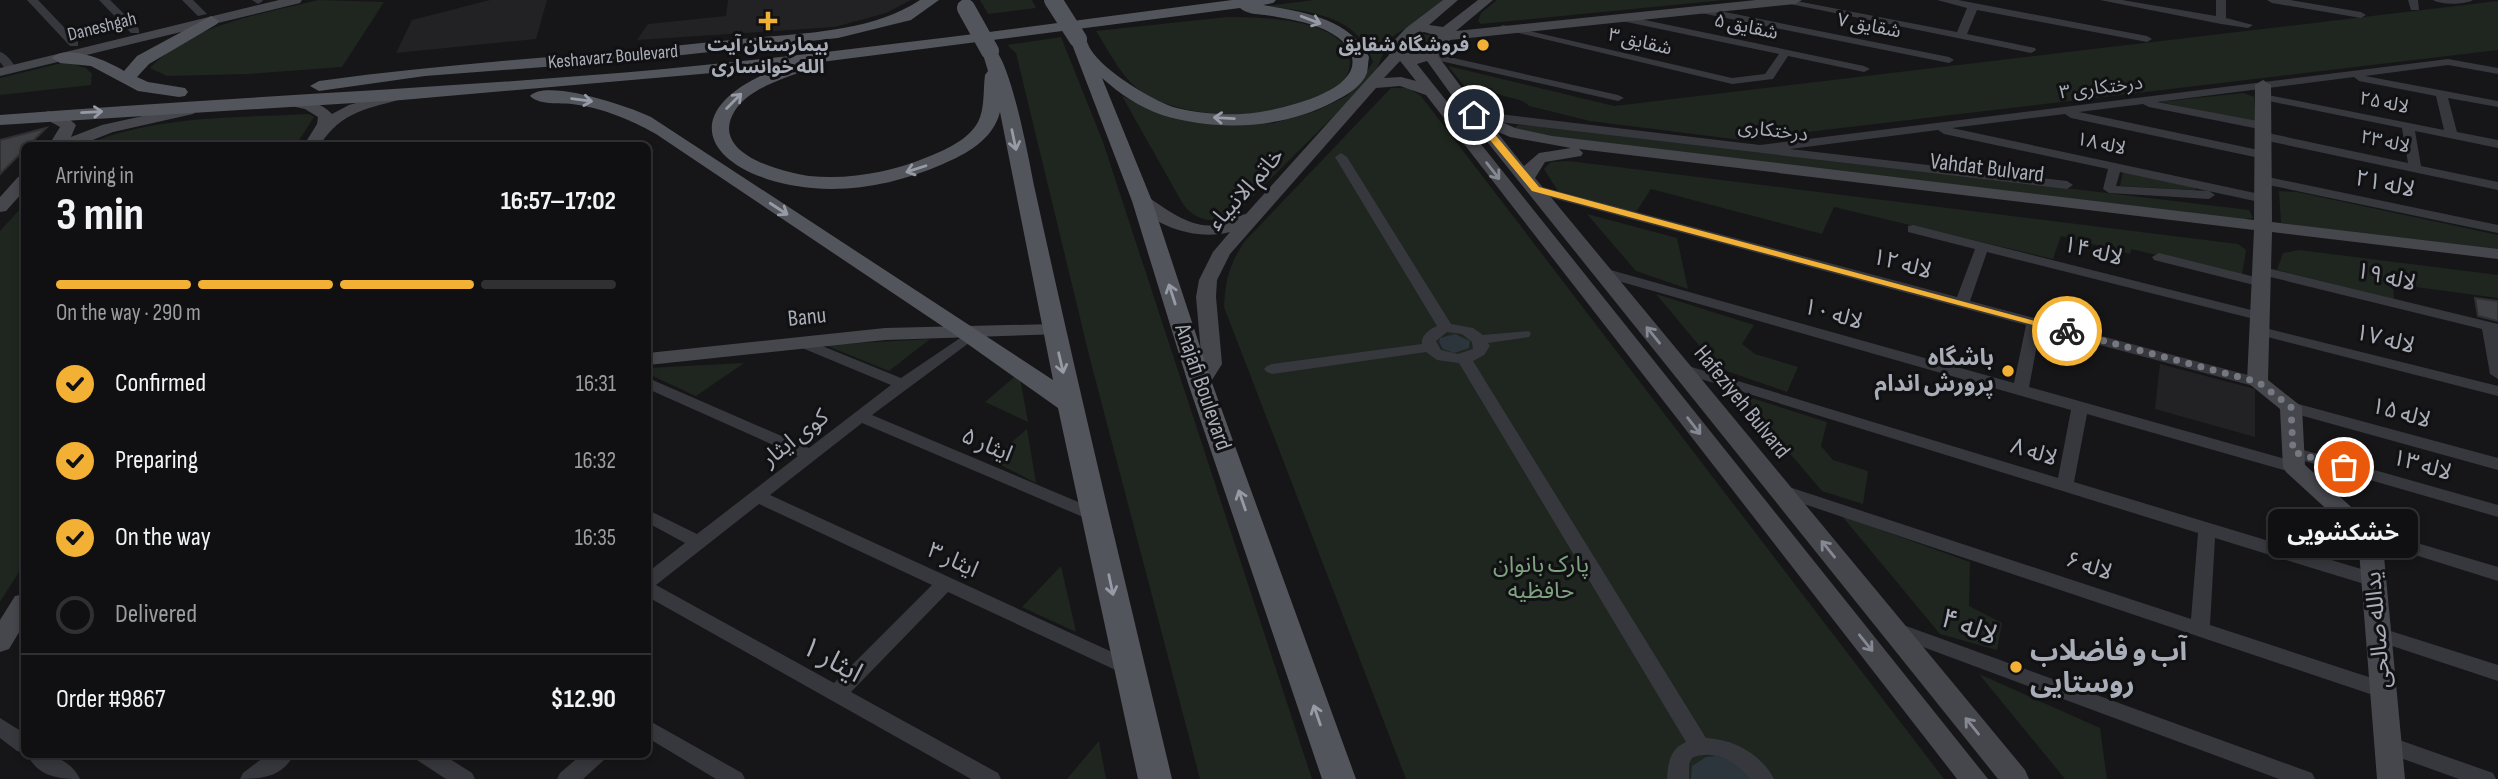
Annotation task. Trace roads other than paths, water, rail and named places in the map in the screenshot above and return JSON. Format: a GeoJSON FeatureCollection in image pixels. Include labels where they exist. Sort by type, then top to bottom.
{"type":"FeatureCollection","features":[{"type":"Feature","properties":{"kind":"main road"},"geometry":{"type":"LineString","coordinates":[[310,87],[425,71],[637,55],[838,33],[905,18],[931,0]]}},
{"type":"Feature","properties":{"kind":"main road","name":"Anajafi Boulevard"},"geometry":{"type":"LineString","coordinates":[[1053,0],[1081,47],[1143,201],[1200,383],[1339,779]]}},
{"type":"Feature","properties":{"kind":"main road","name":"Keshavarz Boulevard"},"geometry":{"type":"LineString","coordinates":[[0,104],[598,69],[1195,5],[1268,0]]}},
{"type":"Feature","properties":{"kind":"main road"},"geometry":{"type":"LineString","coordinates":[[964,4],[993,59],[1005,95],[1054,330],[1155,779]]}},
{"type":"Feature","properties":{"kind":"main road"},"geometry":{"type":"LineString","coordinates":[[1081,47],[1146,102],[1167,110],[1225,119],[1253,119],[1300,111],[1325,101],[1346,88],[1358,73],[1360,61],[1357,50],[1347,39],[1315,20],[1279,11],[1195,5]]}},
{"type":"Feature","properties":{"kind":"main road","name":"Keshavarz Boulevard"},"geometry":{"type":"LineString","coordinates":[[0,120],[402,95],[851,55],[1195,5]]}},
{"type":"Feature","properties":{"kind":"main road"},"geometry":{"type":"LineString","coordinates":[[126,79],[143,60],[206,18]]}},
{"type":"Feature","properties":{"kind":"main road"},"geometry":{"type":"LineString","coordinates":[[137,35],[143,60]]}},
{"type":"Feature","properties":{"kind":"main road"},"geometry":{"type":"LineString","coordinates":[[851,55],[782,72],[742,92],[721,116],[719,127],[722,141],[749,164],[771,174],[800,179],[859,181],[921,168],[965,144],[980,132],[989,118],[993,59]]}},
{"type":"Feature","properties":{"kind":"main road"},"geometry":{"type":"LineString","coordinates":[[60,58],[95,61],[144,87],[179,92]]}},
{"type":"Feature","properties":{"kind":"main road"},"geometry":{"type":"LineString","coordinates":[[440,92],[559,97],[595,102],[625,111],[650,123],[972,334],[1071,405]]}},
{"type":"Feature","properties":{"kind":"street"},"geometry":{"type":"LineString","coordinates":[[32,0],[74,44]]}},
{"type":"Feature","properties":{"kind":"street"},"geometry":{"type":"LineString","coordinates":[[104,0],[137,35]]}},
{"type":"Feature","properties":{"kind":"street"},"geometry":{"type":"LineString","coordinates":[[187,0],[206,18]]}},
{"type":"Feature","properties":{"kind":"street","name":"Daneshgah"},"geometry":{"type":"LineString","coordinates":[[6,71],[206,18],[295,0]]}},
{"type":"Feature","properties":{"kind":"street"},"geometry":{"type":"LineString","coordinates":[[1414,29],[1435,16],[1451,0]]}},
{"type":"Feature","properties":{"kind":"street"},"geometry":{"type":"LineString","coordinates":[[1431,56],[1445,34],[1486,0]]}},
{"type":"Feature","properties":{"kind":"street"},"geometry":{"type":"LineString","coordinates":[[1942,0],[2139,25],[2221,21],[2248,25]]}},
{"type":"Feature","properties":{"kind":"street"},"geometry":{"type":"LineString","coordinates":[[2105,0],[2139,25]]}},
{"type":"Feature","properties":{"kind":"street"},"geometry":{"type":"LineString","coordinates":[[2221,0],[2221,21]]}},
{"type":"Feature","properties":{"kind":"street"},"geometry":{"type":"LineString","coordinates":[[2272,0],[2319,4],[2361,15]]}},
{"type":"Feature","properties":{"kind":"street"},"geometry":{"type":"LineString","coordinates":[[2438,0],[2468,0]]}},
{"type":"Feature","properties":{"kind":"street"},"geometry":{"type":"LineString","coordinates":[[1414,29],[1428,29],[1445,34],[1788,1],[2031,50]]}},
{"type":"Feature","properties":{"kind":"street"},"geometry":{"type":"LineString","coordinates":[[1961,36],[1973,6]]}},
{"type":"Feature","properties":{"kind":"street","name":"شقایق ۷"},"geometry":{"type":"LineString","coordinates":[[1700,10],[1844,39],[1908,57],[1949,60]]}},
{"type":"Feature","properties":{"kind":"street"},"geometry":{"type":"LineString","coordinates":[[1468,13],[1473,22],[1498,29]]}},
{"type":"Feature","properties":{"kind":"street"},"geometry":{"type":"LineString","coordinates":[[1844,39],[1857,16]]}},
{"type":"Feature","properties":{"kind":"street","name":"شقایق ۵"},"geometry":{"type":"LineString","coordinates":[[1621,18],[1864,69]]}},
{"type":"Feature","properties":{"kind":"street","name":"خاتم الانبیاء"},"geometry":{"type":"LineString","coordinates":[[1200,383],[1212,364],[1206,297],[1208,280],[1222,252],[1371,84],[1401,57],[1394,50],[1414,29]]}},
{"type":"Feature","properties":{"kind":"street","name":"شقایق ۳"},"geometry":{"type":"LineString","coordinates":[[1498,29],[1732,81],[1769,77],[1785,52]]}},
{"type":"Feature","properties":{"kind":"street"},"geometry":{"type":"LineString","coordinates":[[0,55],[6,71]]}},
{"type":"Feature","properties":{"kind":"street"},"geometry":{"type":"LineString","coordinates":[[1401,57],[1421,60],[1431,56],[1618,99]]}},
{"type":"Feature","properties":{"kind":"street","name":"Hafeziyeh Bulvard"},"geometry":{"type":"LineString","coordinates":[[1431,56],[1474,115],[2015,779]]}},
{"type":"Feature","properties":{"kind":"street"},"geometry":{"type":"LineString","coordinates":[[1401,57],[1579,276],[1748,495],[1974,779]]}},
{"type":"Feature","properties":{"kind":"street","name":"درختکاری ۳"},"geometry":{"type":"LineString","coordinates":[[1759,149],[2134,102],[2263,91],[2343,75],[2448,62],[2498,71]]}},
{"type":"Feature","properties":{"kind":"street"},"geometry":{"type":"LineString","coordinates":[[2343,75],[2498,104]]}},
{"type":"Feature","properties":{"kind":"street"},"geometry":{"type":"LineString","coordinates":[[1371,84],[1401,81],[1416,84],[1431,92]]}},
{"type":"Feature","properties":{"kind":"street"},"geometry":{"type":"LineString","coordinates":[[2263,91],[2263,277],[2258,382],[2291,407],[2294,460],[2370,535],[2498,574]]}},
{"type":"Feature","properties":{"kind":"street","name":"لاله ۲۵"},"geometry":{"type":"LineString","coordinates":[[2263,91],[2408,126],[2498,144]]}},
{"type":"Feature","properties":{"kind":"street"},"geometry":{"type":"LineString","coordinates":[[2441,93],[2451,134]]}},
{"type":"Feature","properties":{"kind":"street"},"geometry":{"type":"LineString","coordinates":[[325,124],[354,108],[402,95]]}},
{"type":"Feature","properties":{"kind":"street"},"geometry":{"type":"LineString","coordinates":[[291,102],[322,111],[326,116],[325,124],[314,142]]}},
{"type":"Feature","properties":{"kind":"street","name":"لاله ۲۳"},"geometry":{"type":"LineString","coordinates":[[2134,102],[2498,186]]}},
{"type":"Feature","properties":{"kind":"street"},"geometry":{"type":"LineString","coordinates":[[73,142],[137,120],[230,105]]}},
{"type":"Feature","properties":{"kind":"street"},"geometry":{"type":"LineString","coordinates":[[2058,111],[2264,155]]}},
{"type":"Feature","properties":{"kind":"street","name":"درختکاری"},"geometry":{"type":"LineString","coordinates":[[1474,115],[2067,185]]}},
{"type":"Feature","properties":{"kind":"street","name":"Vahdat Bulvard"},"geometry":{"type":"LineString","coordinates":[[1474,115],[1510,132],[1552,141],[2263,232],[2498,268]]}},
{"type":"Feature","properties":{"kind":"street"},"geometry":{"type":"LineString","coordinates":[[48,116],[68,125],[68,132],[60,142]]}},
{"type":"Feature","properties":{"kind":"street"},"geometry":{"type":"LineString","coordinates":[[2408,126],[2415,168]]}},
{"type":"Feature","properties":{"kind":"street","name":"لاله ۱۸"},"geometry":{"type":"LineString","coordinates":[[1931,127],[2264,199]]}},
{"type":"Feature","properties":{"kind":"street","name":"Vahdat Bulvard"},"geometry":{"type":"LineString","coordinates":[[1531,183],[1529,168],[1538,157],[1573,153],[2263,232],[2498,254]]}},
{"type":"Feature","properties":{"kind":"street"},"geometry":{"type":"LineString","coordinates":[[1341,157],[1446,328]]}},
{"type":"Feature","properties":{"kind":"street"},"geometry":{"type":"LineString","coordinates":[[2115,167],[2109,189],[2264,199]]}},
{"type":"Feature","properties":{"kind":"street","name":"لاله ۲۱"},"geometry":{"type":"LineString","coordinates":[[2263,180],[2498,229]]}},
{"type":"Feature","properties":{"kind":"street","name":"لاله ۱۲"},"geometry":{"type":"LineString","coordinates":[[1531,183],[2258,382]]}},
{"type":"Feature","properties":{"kind":"street"},"geometry":{"type":"LineString","coordinates":[[0,207],[21,184]]}},
{"type":"Feature","properties":{"kind":"street"},"geometry":{"type":"LineString","coordinates":[[1143,201],[1179,224],[1195,230],[1226,230],[1253,214]]}},
{"type":"Feature","properties":{"kind":"street","name":"لاله ۱۴"},"geometry":{"type":"LineString","coordinates":[[1913,229],[2261,324]]}},
{"type":"Feature","properties":{"kind":"street"},"geometry":{"type":"LineString","coordinates":[[1962,303],[1982,247]]}},
{"type":"Feature","properties":{"kind":"street","name":"لاله ۱۹"},"geometry":{"type":"LineString","coordinates":[[2159,257],[2493,327]]}},
{"type":"Feature","properties":{"kind":"street","name":"لاله ۱۰"},"geometry":{"type":"LineString","coordinates":[[1602,272],[2080,407],[2294,460]]}},
{"type":"Feature","properties":{"kind":"street"},"geometry":{"type":"LineString","coordinates":[[2021,390],[2034,322]]}},
{"type":"Feature","properties":{"kind":"street","name":"لاله ۱۷"},"geometry":{"type":"LineString","coordinates":[[2261,324],[2498,391]]}},
{"type":"Feature","properties":{"kind":"street"},"geometry":{"type":"LineString","coordinates":[[2493,327],[2498,374]]}},
{"type":"Feature","properties":{"kind":"street"},"geometry":{"type":"LineString","coordinates":[[1429,347],[1430,335],[1446,328],[1466,330],[1480,340],[1524,334]]}},
{"type":"Feature","properties":{"kind":"street","name":"Banu"},"geometry":{"type":"LineString","coordinates":[[651,359],[885,334],[1054,330]]}},
{"type":"Feature","properties":{"kind":"street","name":"کوی ایثار"},"geometry":{"type":"LineString","coordinates":[[651,579],[860,416],[972,334]]}},
{"type":"Feature","properties":{"kind":"street"},"geometry":{"type":"LineString","coordinates":[[1272,369],[1429,347],[1443,357],[1464,359],[1479,352],[1480,340]]}},
{"type":"Feature","properties":{"kind":"street"},"geometry":{"type":"LineString","coordinates":[[800,342],[902,384]]}},
{"type":"Feature","properties":{"kind":"street"},"geometry":{"type":"LineString","coordinates":[[1464,359],[1700,746]]}},
{"type":"Feature","properties":{"kind":"street","name":"لاله ۸"},"geometry":{"type":"LineString","coordinates":[[1680,368],[2374,580]]}},
{"type":"Feature","properties":{"kind":"street"},"geometry":{"type":"LineString","coordinates":[[651,384],[810,455]]}},
{"type":"Feature","properties":{"kind":"street"},"geometry":{"type":"LineString","coordinates":[[2065,486],[2080,407]]}},
{"type":"Feature","properties":{"kind":"street","name":"لاله ۱۵"},"geometry":{"type":"LineString","coordinates":[[2291,407],[2498,464]]}},
{"type":"Feature","properties":{"kind":"street","name":"ایثار ۵"},"geometry":{"type":"LineString","coordinates":[[860,416],[1096,516]]}},
{"type":"Feature","properties":{"kind":"street","name":"لاله ۱۳"},"geometry":{"type":"LineString","coordinates":[[2294,460],[2498,510]]}},
{"type":"Feature","properties":{"kind":"street"},"geometry":{"type":"LineString","coordinates":[[1748,495],[1780,490]]}},
{"type":"Feature","properties":{"kind":"street","name":"لاله ۶"},"geometry":{"type":"LineString","coordinates":[[1780,490],[2383,690]]}},
{"type":"Feature","properties":{"kind":"street","name":"ایثار ۳"},"geometry":{"type":"LineString","coordinates":[[757,496],[1129,668]]}},
{"type":"Feature","properties":{"kind":"street"},"geometry":{"type":"LineString","coordinates":[[651,518],[697,542]]}},
{"type":"Feature","properties":{"kind":"street"},"geometry":{"type":"LineString","coordinates":[[2200,629],[2207,529]]}},
{"type":"Feature","properties":{"kind":"street","name":"یدالله صالحی"},"geometry":{"type":"LineString","coordinates":[[2370,535],[2391,779]]}},
{"type":"Feature","properties":{"kind":"street"},"geometry":{"type":"LineString","coordinates":[[836,694],[945,583]]}},
{"type":"Feature","properties":{"kind":"street","name":"ایثار ۱"},"geometry":{"type":"LineString","coordinates":[[651,591],[990,779]]}},
{"type":"Feature","properties":{"kind":"street"},"geometry":{"type":"LineString","coordinates":[[0,642],[21,608]]}},
{"type":"Feature","properties":{"kind":"street","name":"لاله ۴"},"geometry":{"type":"LineString","coordinates":[[1892,628],[2304,779]]}},
{"type":"Feature","properties":{"kind":"street"},"geometry":{"type":"LineString","coordinates":[[2378,634],[2498,673]]}},
{"type":"Feature","properties":{"kind":"street"},"geometry":{"type":"LineString","coordinates":[[651,730],[734,779]]}},
{"type":"Feature","properties":{"kind":"street"},"geometry":{"type":"LineString","coordinates":[[1678,779],[1676,770],[1680,759],[1688,751],[1700,746],[1714,745],[1744,756],[1755,766],[1763,779]]}},
{"type":"Feature","properties":{"kind":"street"},"geometry":{"type":"LineString","coordinates":[[2388,745],[2485,779]]}},
{"type":"Feature","properties":{"kind":"street"},"geometry":{"type":"LineString","coordinates":[[42,758],[69,779]]}},
{"type":"Feature","properties":{"kind":"street"},"geometry":{"type":"LineString","coordinates":[[251,779],[279,758]]}},
{"type":"Feature","properties":{"kind":"street"},"geometry":{"type":"LineString","coordinates":[[430,758],[464,779]]}},
{"type":"Feature","properties":{"kind":"street"},"geometry":{"type":"LineString","coordinates":[[568,779],[592,758]]}},
{"type":"Feature","properties":{"kind":"place","name":"بیمارستان آیت الله خوانساری"},"geometry":{"type":"Point","coordinates":[768,21]}},
{"type":"Feature","properties":{"kind":"place","name":"فروشگاه شقایق"},"geometry":{"type":"Point","coordinates":[1483,45]}},
{"type":"Feature","properties":{"kind":"place","name":"باشگاه پرورش اندام"},"geometry":{"type":"Point","coordinates":[2008,371]}},
{"type":"Feature","properties":{"kind":"place","name":"خشکشویی"},"geometry":{"type":"Point","coordinates":[2344,467]}},
{"type":"Feature","properties":{"kind":"place","name":"آب و فاضلاب روستایی"},"geometry":{"type":"Point","coordinates":[2016,667]}},
{"type":"Feature","properties":{"kind":"park label","name":"پارک بانوان حافظیه"},"geometry":{"type":"Point","coordinates":[1541,578]}}]}
